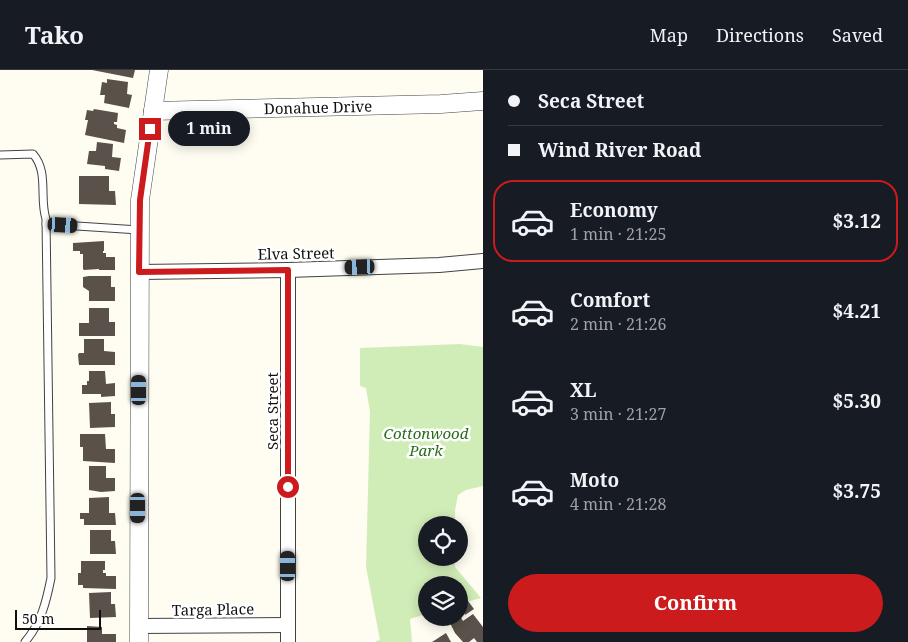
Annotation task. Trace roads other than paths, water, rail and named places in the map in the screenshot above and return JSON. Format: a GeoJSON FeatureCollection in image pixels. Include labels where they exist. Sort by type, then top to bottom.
{"type":"FeatureCollection","features":[{"type":"Feature","properties":{"kind":"street"},"geometry":{"type":"LineString","coordinates":[[138,634],[140,200],[159,70]]}},
{"type":"Feature","properties":{"kind":"street","name":"Donahue Drive"},"geometry":{"type":"LineString","coordinates":[[153,111],[441,104],[483,101]]}},
{"type":"Feature","properties":{"kind":"street","name":"Elva Street"},"geometry":{"type":"LineString","coordinates":[[139,272],[288,270],[430,265],[483,261]]}},
{"type":"Feature","properties":{"kind":"street","name":"Seca Street"},"geometry":{"type":"LineString","coordinates":[[288,270],[288,642]]}},
{"type":"Feature","properties":{"kind":"street","name":"Targa Place"},"geometry":{"type":"LineString","coordinates":[[138,634],[288,625]]}},
{"type":"Feature","properties":{"kind":"lane"},"geometry":{"type":"LineString","coordinates":[[0,154],[33,154],[39,161],[42,174],[46,224],[51,578],[42,616],[34,631],[25,642]]}},
{"type":"Feature","properties":{"kind":"lane"},"geometry":{"type":"LineString","coordinates":[[46,224],[139,230]]}},
{"type":"Feature","properties":{"kind":"park label","name":"Cottonwood Park"},"geometry":{"type":"Point","coordinates":[426,442]}}]}
